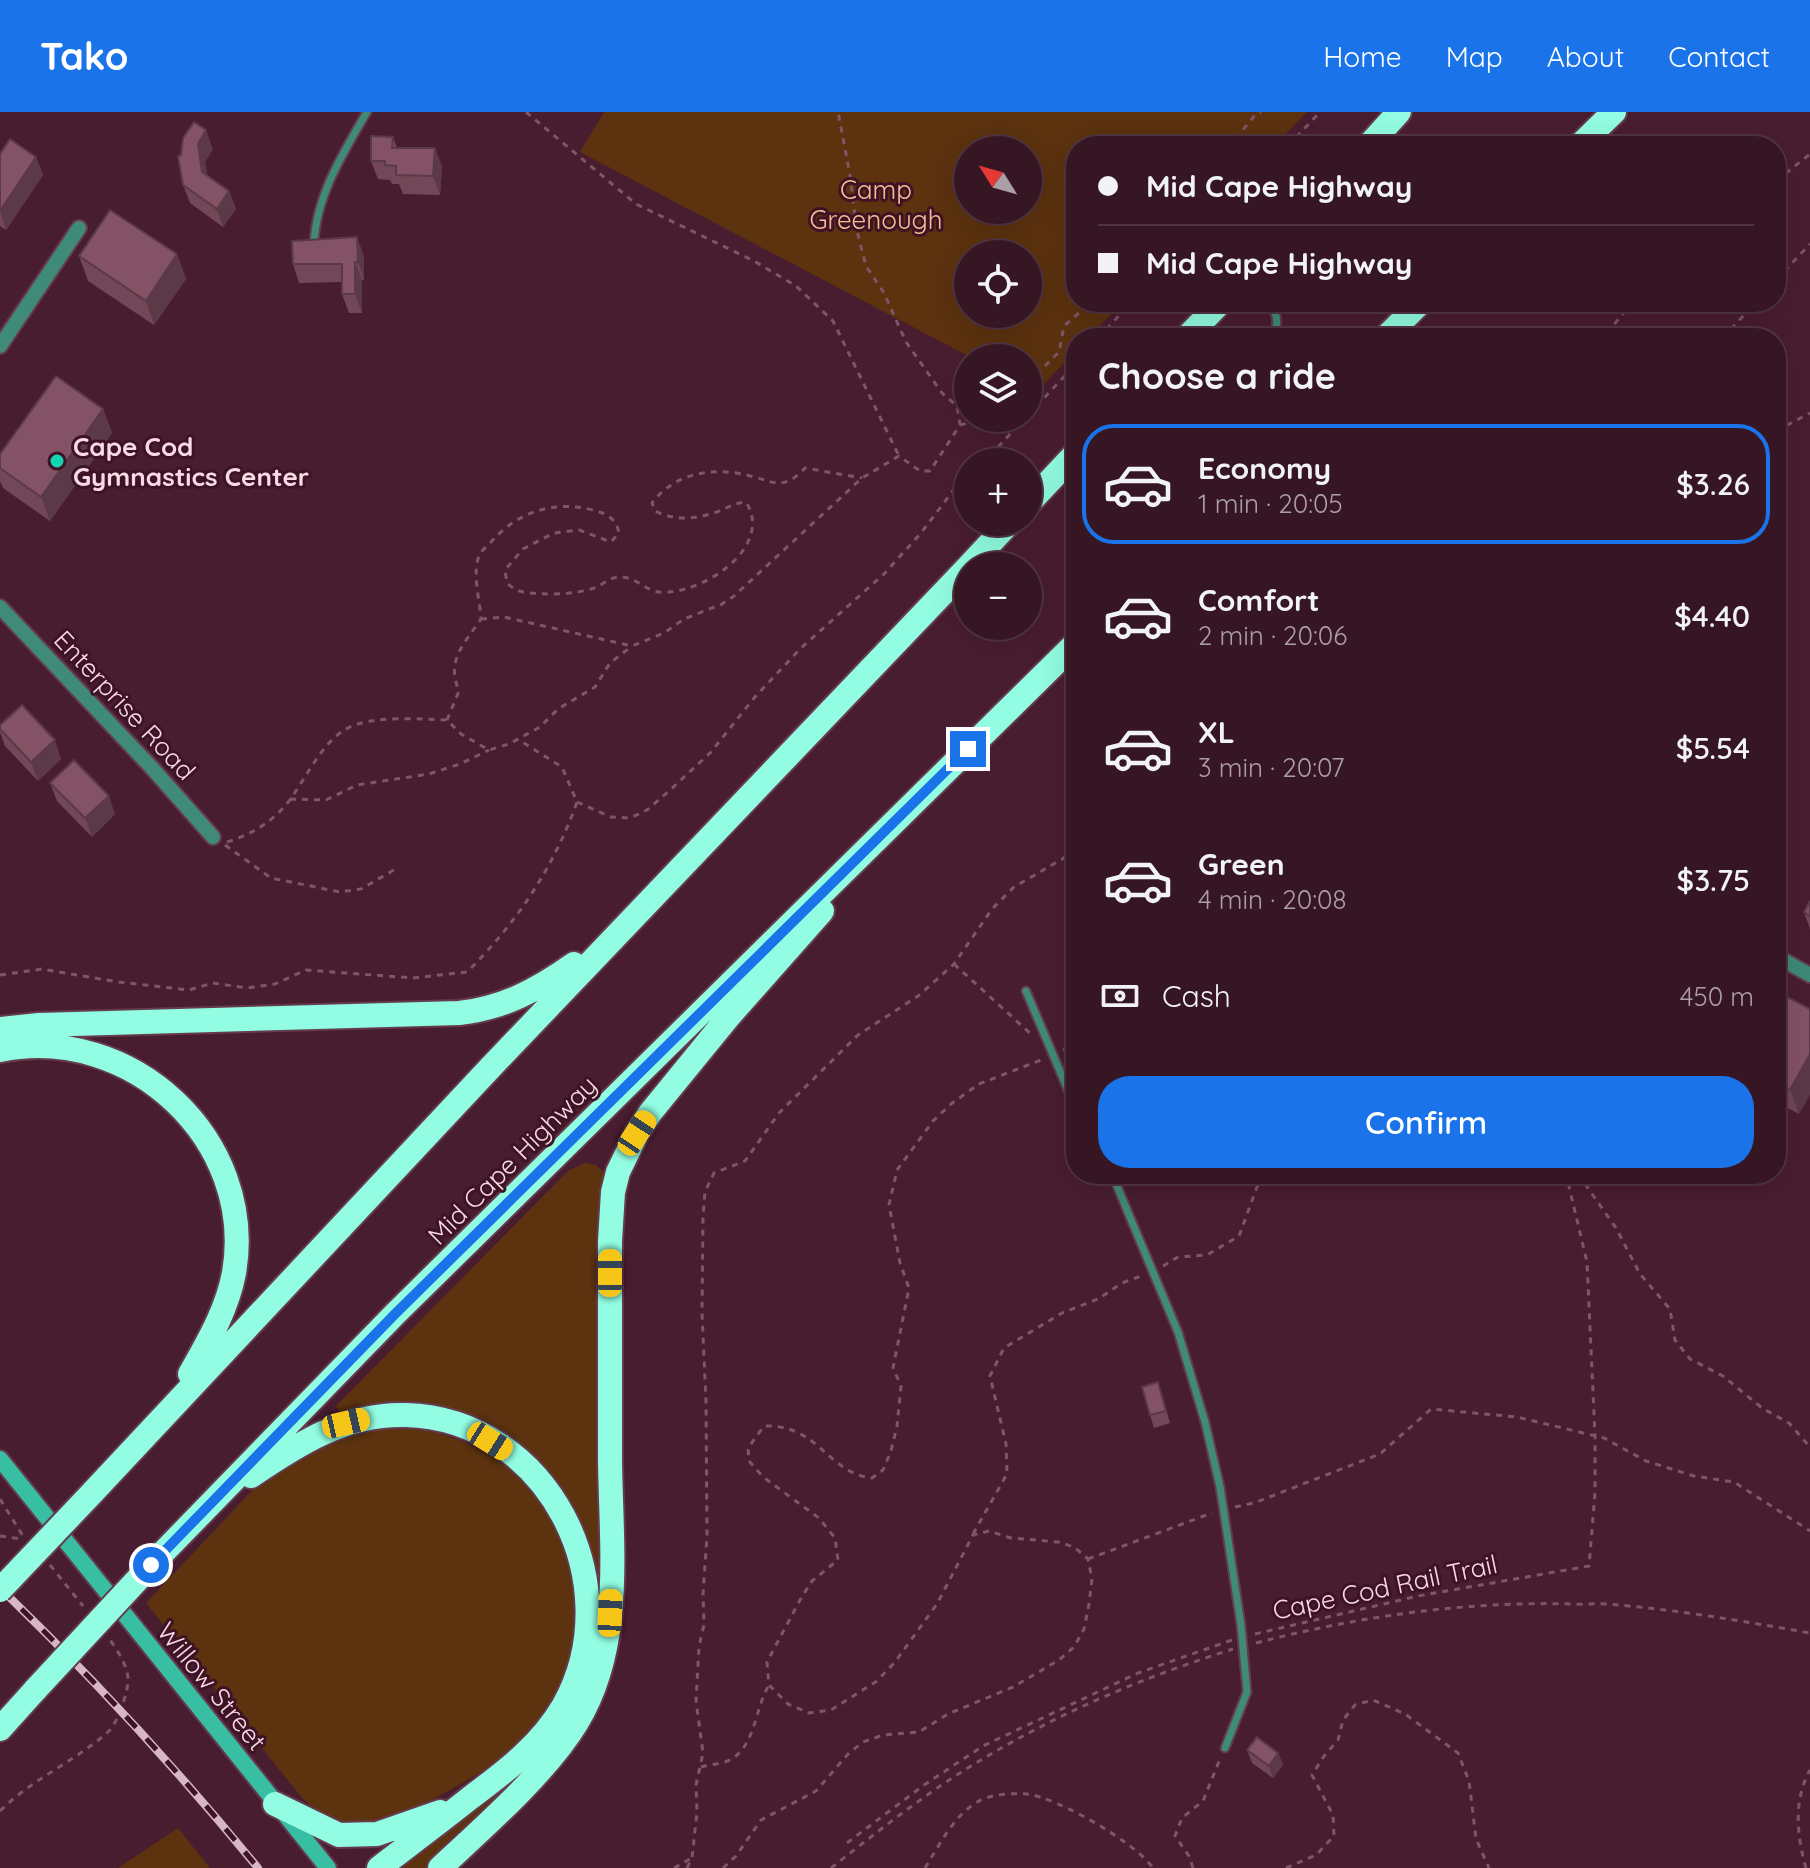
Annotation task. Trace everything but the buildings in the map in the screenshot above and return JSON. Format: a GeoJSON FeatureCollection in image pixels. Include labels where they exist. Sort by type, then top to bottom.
{"type":"FeatureCollection","features":[{"type":"Feature","properties":{"kind":"highway"},"geometry":{"type":"LineString","coordinates":[[1377,136],[1399,112]]}},
{"type":"Feature","properties":{"kind":"highway"},"geometry":{"type":"LineString","coordinates":[[1589,136],[1614,112]]}},
{"type":"Feature","properties":{"kind":"highway"},"geometry":{"type":"LineString","coordinates":[[1196,328],[1211,312]]}},
{"type":"Feature","properties":{"kind":"highway"},"geometry":{"type":"LineString","coordinates":[[1395,328],[1411,312]]}},
{"type":"Feature","properties":{"kind":"highway"},"geometry":{"type":"LineString","coordinates":[[1042,489],[1066,464]]}},
{"type":"Feature","properties":{"kind":"highway"},"geometry":{"type":"LineString","coordinates":[[981,552],[997,536]]}},
{"type":"Feature","properties":{"kind":"highway"},"geometry":{"type":"LineString","coordinates":[[0,1590],[954,581]]}},
{"type":"Feature","properties":{"kind":"highway","name":"Mid Cape Highway"},"geometry":{"type":"LineString","coordinates":[[0,1729],[206,1507],[395,1314],[1066,653]]}},
{"type":"Feature","properties":{"kind":"highway"},"geometry":{"type":"LineString","coordinates":[[440,1868],[455,1860],[564,1741],[589,1700],[604,1657],[611,1592],[611,1214],[616,1182],[627,1152],[650,1113],[706,1044],[924,791]]}},
{"type":"Feature","properties":{"kind":"highway"},"geometry":{"type":"LineString","coordinates":[[0,1029],[39,1025],[480,1011],[529,993],[619,933]]}},
{"type":"Feature","properties":{"kind":"highway"},"geometry":{"type":"LineString","coordinates":[[0,1050],[31,1046],[74,1049],[131,1068],[162,1090],[191,1118],[204,1135],[223,1172],[235,1221],[234,1272],[216,1325],[171,1407]]}},
{"type":"Feature","properties":{"kind":"highway"},"geometry":{"type":"LineString","coordinates":[[206,1507],[307,1440],[346,1423],[387,1415],[428,1417],[470,1430],[507,1452],[539,1479],[565,1518],[581,1559],[588,1601],[585,1649],[571,1691],[539,1740],[513,1765],[379,1868]]}},
{"type":"Feature","properties":{"kind":"highway"},"geometry":{"type":"LineString","coordinates":[[275,1804],[326,1831],[358,1836],[392,1829],[464,1803]]}},
{"type":"Feature","properties":{"kind":"main road","name":"Willow Street"},"geometry":{"type":"LineString","coordinates":[[0,1459],[328,1868]]}},
{"type":"Feature","properties":{"kind":"street"},"geometry":{"type":"LineString","coordinates":[[0,346],[79,228]]}},
{"type":"Feature","properties":{"kind":"street","name":"Enterprise Road"},"geometry":{"type":"LineString","coordinates":[[0,607],[218,840]]}},
{"type":"Feature","properties":{"kind":"street"},"geometry":{"type":"LineString","coordinates":[[1786,962],[1810,975]]}},
{"type":"Feature","properties":{"kind":"lane"},"geometry":{"type":"LineString","coordinates":[[314,244],[315,222],[323,196],[367,112]]}},
{"type":"Feature","properties":{"kind":"lane"},"geometry":{"type":"LineString","coordinates":[[1026,991],[1066,1085]]}},
{"type":"Feature","properties":{"kind":"lane"},"geometry":{"type":"LineString","coordinates":[[1116,1184],[1178,1332],[1205,1422],[1223,1510],[1247,1692],[1225,1748]]}},
{"type":"Feature","properties":{"kind":"path"},"geometry":{"type":"LineString","coordinates":[[526,112],[636,204],[754,261],[796,286],[833,321],[899,456],[920,471],[930,471],[955,432]]}},
{"type":"Feature","properties":{"kind":"path"},"geometry":{"type":"LineString","coordinates":[[838,112],[857,231],[866,266],[884,293],[906,342],[942,393],[954,403]]}},
{"type":"Feature","properties":{"kind":"path"},"geometry":{"type":"LineString","coordinates":[[1238,136],[1261,112]]}},
{"type":"Feature","properties":{"kind":"path"},"geometry":{"type":"LineString","coordinates":[[1297,136],[1320,112]]}},
{"type":"Feature","properties":{"kind":"path"},"geometry":{"type":"LineString","coordinates":[[1786,173],[1810,154]]}},
{"type":"Feature","properties":{"kind":"path"},"geometry":{"type":"LineString","coordinates":[[1786,269],[1810,244]]}},
{"type":"Feature","properties":{"kind":"path"},"geometry":{"type":"LineString","coordinates":[[1042,369],[1059,352],[1064,326],[1080,312]]}},
{"type":"Feature","properties":{"kind":"path"},"geometry":{"type":"LineString","coordinates":[[1107,328],[1123,312]]}},
{"type":"Feature","properties":{"kind":"path"},"geometry":{"type":"LineString","coordinates":[[1610,328],[1624,312]]}},
{"type":"Feature","properties":{"kind":"path"},"geometry":{"type":"LineString","coordinates":[[1732,328],[1747,312]]}},
{"type":"Feature","properties":{"kind":"path"},"geometry":{"type":"LineString","coordinates":[[1042,399],[1066,374]]}},
{"type":"Feature","properties":{"kind":"path"},"geometry":{"type":"LineString","coordinates":[[1786,426],[1810,413]]}},
{"type":"Feature","properties":{"kind":"path"},"geometry":{"type":"LineString","coordinates":[[996,448],[1012,432]]}},
{"type":"Feature","properties":{"kind":"path"},"geometry":{"type":"LineString","coordinates":[[289,799],[326,800],[357,785],[429,774],[519,740],[540,727],[558,709],[595,687],[610,663],[632,646],[664,633],[684,619],[734,596],[862,478],[899,456]]}},
{"type":"Feature","properties":{"kind":"path"},"geometry":{"type":"LineString","coordinates":[[447,720],[459,691],[452,674],[459,651],[481,619],[477,569],[480,554],[502,529],[521,516],[546,508],[574,505],[605,513],[617,523],[619,533],[611,542],[579,530],[554,533],[523,549],[505,570],[507,583],[519,592],[590,590],[617,577],[632,578],[657,592],[671,591],[728,568],[746,546],[754,523],[753,513],[746,502],[733,503],[716,512],[677,519],[655,511],[652,503],[662,489],[683,476],[715,471],[753,476],[773,484],[790,481],[805,468],[862,478]]}},
{"type":"Feature","properties":{"kind":"path"},"geometry":{"type":"LineString","coordinates":[[577,802],[611,817],[630,818],[647,810],[711,752],[754,698],[800,649],[884,574],[954,489]]}},
{"type":"Feature","properties":{"kind":"path"},"geometry":{"type":"LineString","coordinates":[[481,619],[504,617],[632,646]]}},
{"type":"Feature","properties":{"kind":"path"},"geometry":{"type":"LineString","coordinates":[[218,840],[252,834],[289,799],[330,742],[353,725],[447,720],[461,734],[489,750]]}},
{"type":"Feature","properties":{"kind":"path"},"geometry":{"type":"LineString","coordinates":[[0,975],[42,969],[189,990],[213,983],[247,988],[275,984],[306,970],[413,978],[467,972],[520,912],[566,834],[577,802],[562,767],[519,740]]}},
{"type":"Feature","properties":{"kind":"path"},"geometry":{"type":"LineString","coordinates":[[218,840],[271,878],[340,892],[361,889],[399,867]]}},
{"type":"Feature","properties":{"kind":"path"},"geometry":{"type":"LineString","coordinates":[[687,1868],[692,1858],[703,1753],[696,1701],[699,1646],[704,1625],[707,1536],[702,1313],[705,1192],[714,1173],[745,1161],[779,1113],[858,1035],[918,996],[954,964],[992,909],[1014,887],[1066,857]]}},
{"type":"Feature","properties":{"kind":"path"},"geometry":{"type":"LineString","coordinates":[[700,1768],[725,1762],[743,1749],[760,1699],[769,1685],[767,1662],[812,1581],[838,1560],[835,1538],[819,1518],[763,1477],[749,1461],[748,1448],[764,1426],[777,1426],[800,1431],[859,1477],[872,1478],[883,1470],[897,1426],[901,1386],[893,1368],[909,1288],[900,1263],[889,1205],[897,1170],[933,1121],[951,1104],[979,1084],[1052,1052],[954,964]]}},
{"type":"Feature","properties":{"kind":"path"},"geometry":{"type":"LineString","coordinates":[[769,1685],[788,1704],[809,1713],[831,1710],[877,1681],[895,1662],[937,1604],[1007,1474],[1006,1444],[990,1376],[1004,1348],[1062,1313],[1098,1299],[1122,1283],[1154,1271],[1178,1257],[1207,1255],[1239,1236],[1259,1184]]}},
{"type":"Feature","properties":{"kind":"path","name":"Cape Cod Rail Trail"},"geometry":{"type":"LineString","coordinates":[[847,1843],[924,1785],[983,1746],[1138,1673],[1203,1648],[1418,1596],[1589,1566],[1595,1493],[1595,1436],[1587,1262],[1568,1184]]}},
{"type":"Feature","properties":{"kind":"path"},"geometry":{"type":"LineString","coordinates":[[1585,1184],[1616,1228],[1640,1274],[1670,1309],[1675,1340],[1690,1359],[1723,1376],[1762,1408],[1789,1423],[1810,1447]]}},
{"type":"Feature","properties":{"kind":"path"},"geometry":{"type":"LineString","coordinates":[[1088,1559],[1223,1510],[1254,1503],[1380,1454],[1431,1409],[1517,1417],[1604,1438],[1646,1461],[1694,1476],[1734,1482],[1810,1531]]}},
{"type":"Feature","properties":{"kind":"path"},"geometry":{"type":"LineString","coordinates":[[0,1499],[25,1540],[0,1536]]}},
{"type":"Feature","properties":{"kind":"path"},"geometry":{"type":"LineString","coordinates":[[723,1868],[736,1856],[761,1820],[816,1791],[849,1753],[863,1742],[883,1735],[919,1732],[948,1714],[1013,1687],[1059,1660],[1074,1647],[1084,1629],[1092,1579],[1088,1559],[1074,1547],[1058,1542],[1011,1538],[989,1531],[973,1535]]}},
{"type":"Feature","properties":{"kind":"path"},"geometry":{"type":"LineString","coordinates":[[46,1562],[91,1616]]}},
{"type":"Feature","properties":{"kind":"path"},"geometry":{"type":"LineString","coordinates":[[831,1868],[933,1791],[1013,1741],[1131,1685],[1241,1647],[1372,1618],[1469,1605],[1530,1603],[1596,1603],[1669,1610],[1810,1633]]}},
{"type":"Feature","properties":{"kind":"path"},"geometry":{"type":"LineString","coordinates":[[0,1811],[16,1795],[112,1729],[128,1679],[117,1648],[108,1637]]}},
{"type":"Feature","properties":{"kind":"path"},"geometry":{"type":"LineString","coordinates":[[1286,1868],[1316,1855],[1334,1836],[1333,1815],[1312,1775],[1338,1740],[1343,1720],[1355,1705],[1373,1700],[1405,1714],[1458,1753],[1469,1781],[1476,1839],[1489,1868]]}},
{"type":"Feature","properties":{"kind":"path"},"geometry":{"type":"LineString","coordinates":[[1193,1868],[1175,1836],[1182,1818],[1203,1801],[1225,1748]]}},
{"type":"Feature","properties":{"kind":"path"},"geometry":{"type":"LineString","coordinates":[[1806,1868],[1798,1841],[1798,1818],[1801,1796],[1810,1770]]}},
{"type":"Feature","properties":{"kind":"path"},"geometry":{"type":"LineString","coordinates":[[925,1868],[952,1825],[965,1811],[981,1800],[1016,1794],[1030,1794],[1101,1827],[1130,1844],[1153,1868]]}},
{"type":"Feature","properties":{"kind":"path"},"geometry":{"type":"LineString","coordinates":[[674,1868],[692,1858]]}},
{"type":"Feature","properties":{"kind":"green space","name":"Camp Greenough"},"geometry":{"type":"Polygon","coordinates":[[[604,112],[1307,112],[1284,136],[1066,136],[1066,312],[1113,312],[1098,328],[1066,328],[1066,361],[1042,386],[1042,344],[954,344],[954,349],[580,152],[604,112]]]}},
{"type":"Feature","properties":{"kind":"green space"},"geometry":{"type":"Polygon","coordinates":[[[585,1163],[596,1165],[607,1175],[598,1252],[597,1413],[603,1608],[551,1747],[428,1868],[395,1868],[536,1758],[596,1583],[502,1434],[339,1411],[336,1406],[568,1171],[585,1163]]]}},
{"type":"Feature","properties":{"kind":"green space"},"geometry":{"type":"Polygon","coordinates":[[[392,1426],[447,1436],[494,1458],[532,1490],[559,1531],[575,1576],[577,1626],[566,1676],[540,1726],[532,1734],[474,1776],[411,1810],[379,1822],[349,1824],[318,1811],[302,1798],[146,1603],[261,1481],[326,1442],[361,1431],[392,1426]]]}},
{"type":"Feature","properties":{"kind":"green space"},"geometry":{"type":"Polygon","coordinates":[[[178,1828],[210,1868],[118,1868],[178,1828]]]}},
{"type":"Feature","properties":{"kind":"railway"},"geometry":{"type":"LineString","coordinates":[[0,1588],[133,1724],[258,1868]]}},
{"type":"Feature","properties":{"kind":"place","name":"Cape Cod Gymnastics Center"},"geometry":{"type":"Point","coordinates":[57,461]}},
{"type":"Feature","properties":{"kind":"route"},"geometry":{"type":"LineString","coordinates":[[151,1565],[395,1314],[968,749]]}}]}
